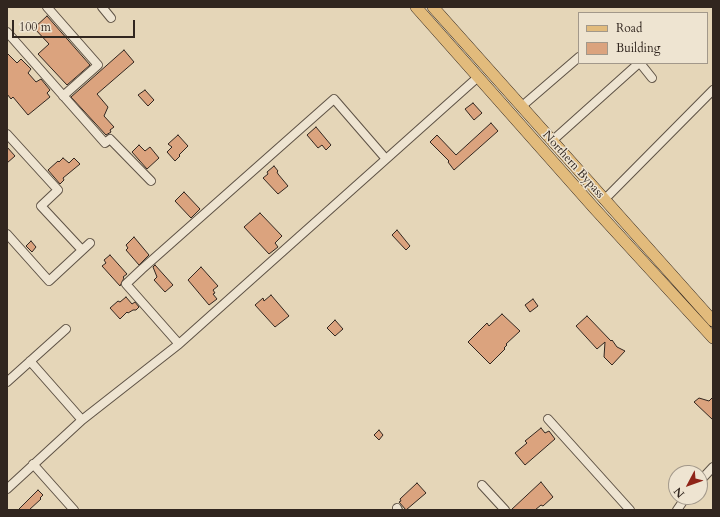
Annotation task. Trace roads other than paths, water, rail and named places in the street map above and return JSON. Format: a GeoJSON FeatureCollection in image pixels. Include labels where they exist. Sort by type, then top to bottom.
{"type":"FeatureCollection","features":[{"type":"Feature","properties":{"kind":"main road","name":"Northern Bypass"},"geometry":{"type":"LineString","coordinates":[[416,7],[594,208],[713,338]]}},
{"type":"Feature","properties":{"kind":"main road","name":"Northern Bypass"},"geometry":{"type":"LineString","coordinates":[[433,7],[680,285],[713,320]]}},
{"type":"Feature","properties":{"kind":"main road"},"geometry":{"type":"LineString","coordinates":[[671,292],[680,285]]}},
{"type":"Feature","properties":{"kind":"street"},"geometry":{"type":"LineString","coordinates":[[47,7],[98,65],[63,96]]}},
{"type":"Feature","properties":{"kind":"street"},"geometry":{"type":"LineString","coordinates":[[102,7],[111,18]]}},
{"type":"Feature","properties":{"kind":"street"},"geometry":{"type":"LineString","coordinates":[[7,32],[105,143],[110,139],[150,181]]}},
{"type":"Feature","properties":{"kind":"street"},"geometry":{"type":"LineString","coordinates":[[521,107],[578,58]]}},
{"type":"Feature","properties":{"kind":"street"},"geometry":{"type":"LineString","coordinates":[[552,141],[638,64]]}},
{"type":"Feature","properties":{"kind":"street"},"geometry":{"type":"LineString","coordinates":[[640,64],[652,78]]}},
{"type":"Feature","properties":{"kind":"street"},"geometry":{"type":"LineString","coordinates":[[7,489],[82,420],[180,344],[478,77]]}},
{"type":"Feature","properties":{"kind":"street"},"geometry":{"type":"LineString","coordinates":[[604,200],[713,90]]}},
{"type":"Feature","properties":{"kind":"street"},"geometry":{"type":"LineString","coordinates":[[180,344],[126,284],[137,274],[334,99],[386,159]]}},
{"type":"Feature","properties":{"kind":"street"},"geometry":{"type":"LineString","coordinates":[[7,134],[58,190],[41,206],[82,250]]}},
{"type":"Feature","properties":{"kind":"street"},"geometry":{"type":"LineString","coordinates":[[7,234],[49,281],[90,243]]}},
{"type":"Feature","properties":{"kind":"street"},"geometry":{"type":"LineString","coordinates":[[7,382],[66,329]]}},
{"type":"Feature","properties":{"kind":"street"},"geometry":{"type":"LineString","coordinates":[[30,361],[82,420]]}},
{"type":"Feature","properties":{"kind":"street"},"geometry":{"type":"LineString","coordinates":[[548,419],[630,510]]}},
{"type":"Feature","properties":{"kind":"street"},"geometry":{"type":"LineString","coordinates":[[33,464],[74,510]]}},
{"type":"Feature","properties":{"kind":"street"},"geometry":{"type":"LineString","coordinates":[[482,485],[505,510]]}}]}
